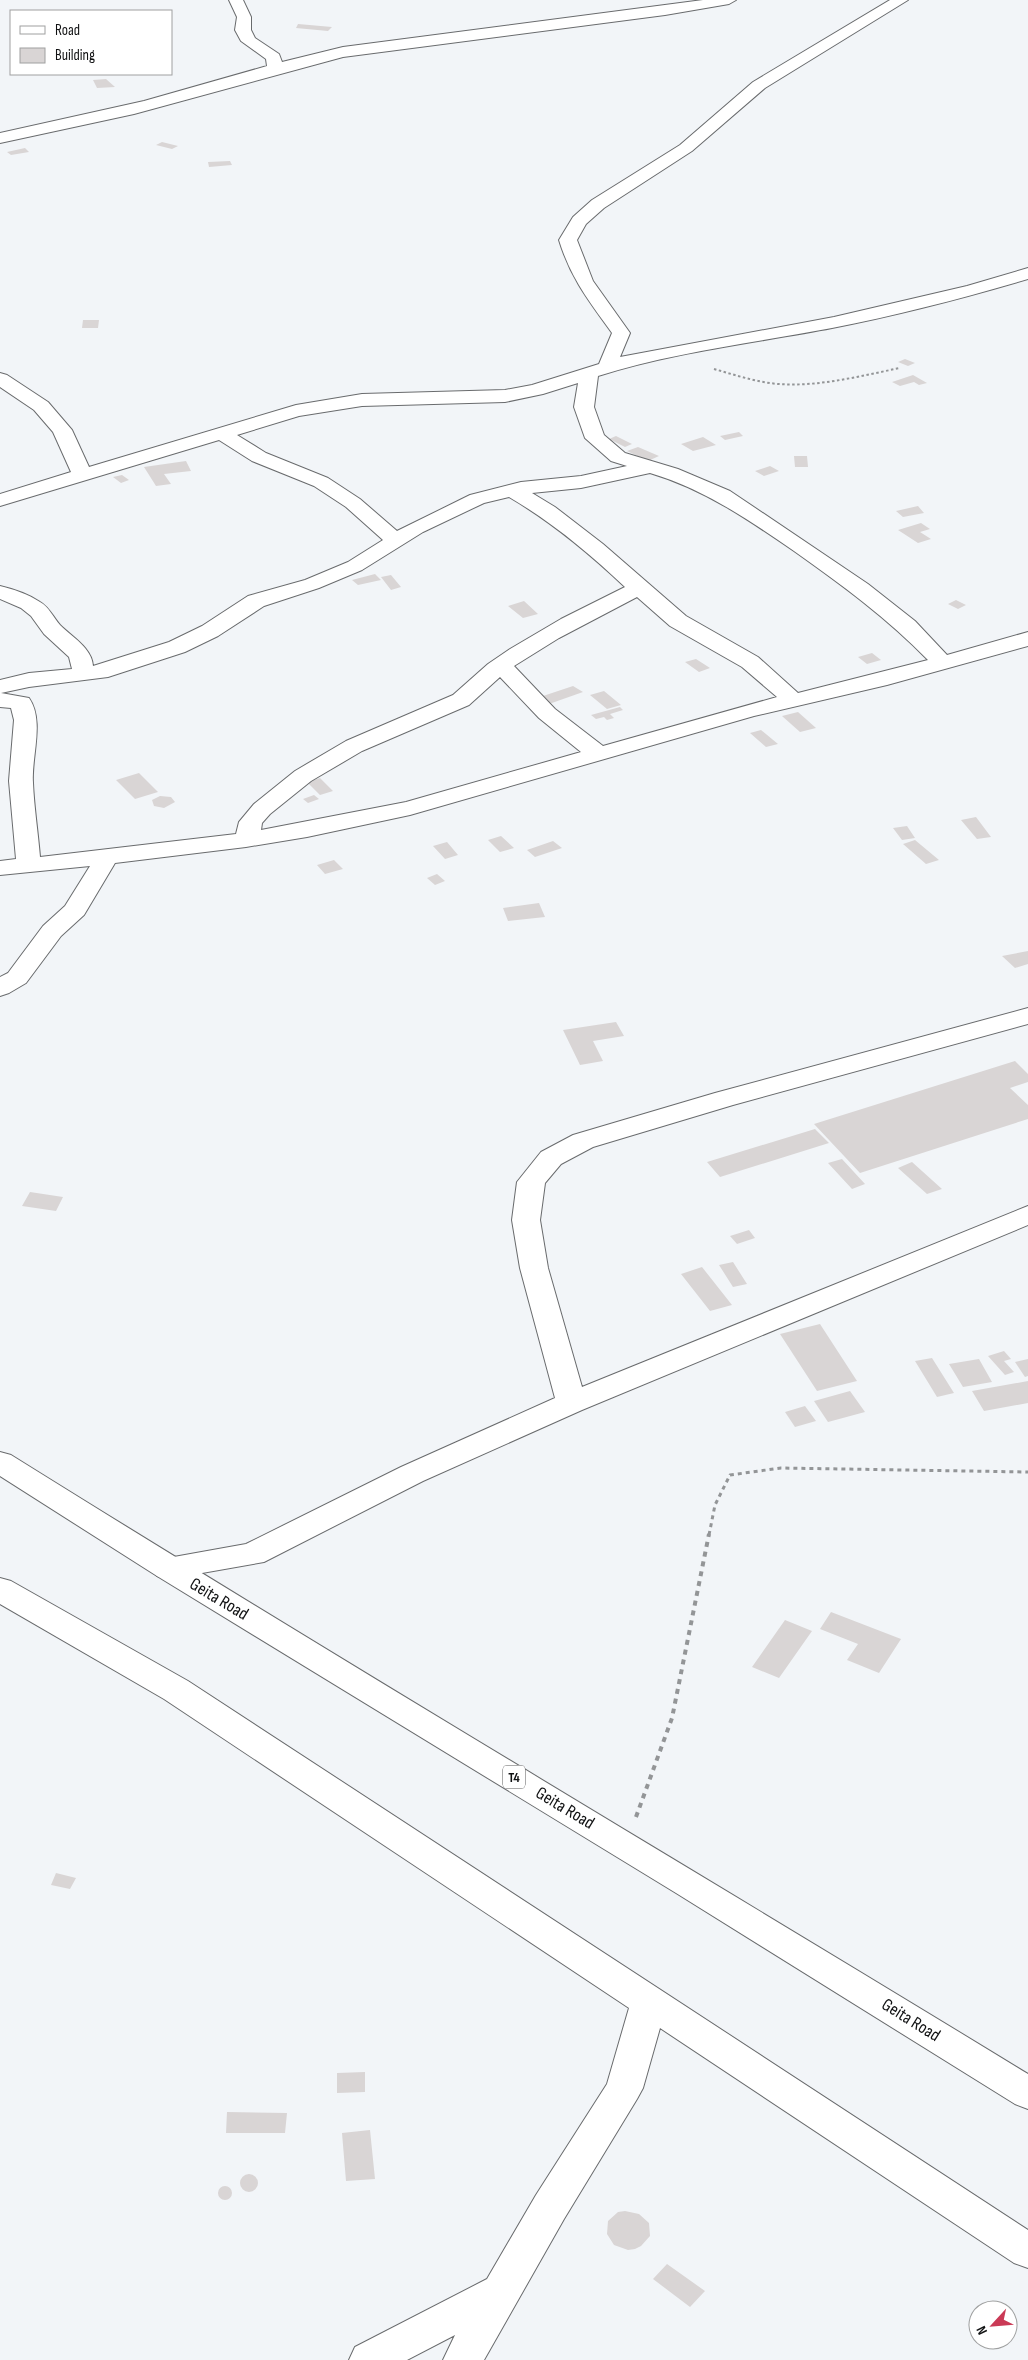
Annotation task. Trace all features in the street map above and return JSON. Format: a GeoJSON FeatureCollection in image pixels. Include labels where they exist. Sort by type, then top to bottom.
{"type":"FeatureCollection","features":[{"type":"Feature","properties":{"kind":"main road"},"geometry":{"type":"LineString","coordinates":[[236,0],[244,17],[243,30],[249,41],[274,57],[275,67]]}},
{"type":"Feature","properties":{"kind":"main road"},"geometry":{"type":"LineString","coordinates":[[0,138],[84,122],[171,99],[275,67],[343,52],[665,11],[729,0]]}},
{"type":"Feature","properties":{"kind":"main road"},"geometry":{"type":"LineString","coordinates":[[901,0],[759,85],[686,148],[610,195],[579,221],[568,240],[574,260],[584,282],[621,333],[598,370],[584,407],[595,438],[618,457],[671,473],[723,495],[764,521],[861,588],[907,626],[943,663]]}},
{"type":"Feature","properties":{"kind":"main road"},"geometry":{"type":"LineString","coordinates":[[0,500],[296,412],[362,400],[505,396],[536,390],[636,358],[834,322],[972,290],[1028,273]]}},
{"type":"Feature","properties":{"kind":"main road"},"geometry":{"type":"LineString","coordinates":[[0,379],[41,406],[62,430],[83,476]]}},
{"type":"Feature","properties":{"kind":"main road"},"geometry":{"type":"LineString","coordinates":[[221,433],[259,457],[321,482],[359,507],[395,540]]}},
{"type":"Feature","properties":{"kind":"main road"},"geometry":{"type":"LineString","coordinates":[[0,687],[29,680],[108,670],[177,647],[210,631],[256,601],[312,584],[348,570],[416,528],[477,499],[512,490],[581,482],[651,467]]}},
{"type":"Feature","properties":{"kind":"main road"},"geometry":{"type":"LineString","coordinates":[[512,490],[548,511],[596,548],[678,621],[750,662],[793,700]]}},
{"type":"Feature","properties":{"kind":"main road"},"geometry":{"type":"LineString","coordinates":[[246,840],[251,822],[262,808],[303,776],[354,746],[461,700],[473,692],[501,666],[574,621],[639,588]]}},
{"type":"Feature","properties":{"kind":"main road"},"geometry":{"type":"LineString","coordinates":[[0,592],[33,607],[41,614],[76,652],[82,665],[83,671],[80,675]]}},
{"type":"Feature","properties":{"kind":"main road"},"geometry":{"type":"LineString","coordinates":[[0,868],[246,840],[410,808],[748,711],[943,663],[1028,638]]}},
{"type":"Feature","properties":{"kind":"main road"},"geometry":{"type":"LineString","coordinates":[[501,666],[549,716],[567,732],[600,754]]}},
{"type":"Feature","properties":{"kind":"main road"},"geometry":{"type":"LineString","coordinates":[[0,700],[21,703],[25,720],[21,781],[29,864]]}},
{"type":"Feature","properties":{"kind":"main road"},"geometry":{"type":"LineString","coordinates":[[0,988],[17,978],[52,931],[75,910],[107,857]]}},
{"type":"Feature","properties":{"kind":"main road"},"geometry":{"type":"LineString","coordinates":[[571,1403],[534,1268],[526,1220],[531,1182],[551,1158],[582,1141],[724,1099],[1028,1016]]}},
{"type":"Feature","properties":{"kind":"main road"},"geometry":{"type":"LineString","coordinates":[[168,1568],[253,1554],[412,1474],[571,1403],[1028,1215]]}},
{"type":"Feature","properties":{"kind":"main road","name":"Geita Road"},"geometry":{"type":"LineString","coordinates":[[0,1462],[168,1568],[626,1845],[1028,2093]]}},
{"type":"Feature","properties":{"kind":"main road"},"geometry":{"type":"LineString","coordinates":[[0,1590],[176,1690],[1028,2251]]}},
{"type":"Feature","properties":{"kind":"main road"},"geometry":{"type":"LineString","coordinates":[[463,2360],[550,2207],[624,2088],[649,2002]]}},
{"type":"Feature","properties":{"kind":"main road"},"geometry":{"type":"LineString","coordinates":[[369,2360],[501,2291]]}},
{"type":"Feature","properties":{"kind":"path"},"geometry":{"type":"LineString","coordinates":[[660,354],[776,384],[827,381],[900,368]]}},
{"type":"Feature","properties":{"kind":"path"},"geometry":{"type":"LineString","coordinates":[[626,1845],[672,1718],[715,1505],[730,1475],[781,1468],[1028,1472]]}},
{"type":"Feature","properties":{"kind":"building"},"geometry":{"type":"Polygon","coordinates":[[[298,24],[332,27],[328,31],[296,28],[298,24]]]}},
{"type":"Feature","properties":{"kind":"building"},"geometry":{"type":"Polygon","coordinates":[[[106,79],[115,87],[97,88],[93,80],[106,79]]]}},
{"type":"Feature","properties":{"kind":"building"},"geometry":{"type":"Polygon","coordinates":[[[162,142],[178,146],[172,149],[156,145],[162,142]]]}},
{"type":"Feature","properties":{"kind":"building"},"geometry":{"type":"Polygon","coordinates":[[[25,148],[29,152],[11,155],[7,152],[25,148]]]}},
{"type":"Feature","properties":{"kind":"building"},"geometry":{"type":"Polygon","coordinates":[[[230,161],[232,165],[209,167],[208,162],[230,161]]]}},
{"type":"Feature","properties":{"kind":"building"},"geometry":{"type":"Polygon","coordinates":[[[83,320],[99,320],[98,328],[82,328],[83,320]]]}},
{"type":"Feature","properties":{"kind":"building"},"geometry":{"type":"Polygon","coordinates":[[[905,359],[915,363],[908,366],[898,362],[905,359]]]}},
{"type":"Feature","properties":{"kind":"building"},"geometry":{"type":"Polygon","coordinates":[[[913,375],[927,383],[919,385],[914,382],[900,386],[892,382],[913,375]]]}},
{"type":"Feature","properties":{"kind":"building"},"geometry":{"type":"Polygon","coordinates":[[[739,432],[743,436],[725,440],[720,436],[739,432]]]}},
{"type":"Feature","properties":{"kind":"building"},"geometry":{"type":"Polygon","coordinates":[[[616,436],[632,444],[625,447],[609,439],[616,436]]]}},
{"type":"Feature","properties":{"kind":"building"},"geometry":{"type":"Polygon","coordinates":[[[703,437],[716,445],[693,451],[681,444],[703,437]]]}},
{"type":"Feature","properties":{"kind":"building"},"geometry":{"type":"Polygon","coordinates":[[[638,447],[659,456],[648,461],[627,451],[638,447]]]}},
{"type":"Feature","properties":{"kind":"building"},"geometry":{"type":"Polygon","coordinates":[[[794,456],[807,456],[808,467],[795,467],[794,456]]]}},
{"type":"Feature","properties":{"kind":"building"},"geometry":{"type":"Polygon","coordinates":[[[186,461],[191,471],[164,474],[171,484],[156,486],[144,467],[186,461]]]}},
{"type":"Feature","properties":{"kind":"building"},"geometry":{"type":"Polygon","coordinates":[[[770,466],[779,471],[764,476],[755,471],[770,466]]]}},
{"type":"Feature","properties":{"kind":"building"},"geometry":{"type":"Polygon","coordinates":[[[122,475],[129,480],[121,483],[113,477],[122,475]]]}},
{"type":"Feature","properties":{"kind":"building"},"geometry":{"type":"Polygon","coordinates":[[[918,506],[924,513],[903,517],[896,511],[918,506]]]}},
{"type":"Feature","properties":{"kind":"building"},"geometry":{"type":"Polygon","coordinates":[[[921,523],[930,529],[920,532],[931,539],[918,543],[898,530],[921,523]]]}},
{"type":"Feature","properties":{"kind":"building"},"geometry":{"type":"Polygon","coordinates":[[[375,574],[381,580],[358,585],[352,580],[375,574]]]}},
{"type":"Feature","properties":{"kind":"building"},"geometry":{"type":"Polygon","coordinates":[[[391,575],[401,587],[391,590],[381,577],[391,575]]]}},
{"type":"Feature","properties":{"kind":"building"},"geometry":{"type":"Polygon","coordinates":[[[956,600],[966,605],[958,609],[948,604],[956,600]]]}},
{"type":"Feature","properties":{"kind":"building"},"geometry":{"type":"Polygon","coordinates":[[[524,601],[538,614],[523,618],[508,606],[524,601]]]}},
{"type":"Feature","properties":{"kind":"building"},"geometry":{"type":"Polygon","coordinates":[[[872,653],[881,660],[867,664],[858,657],[872,653]]]}},
{"type":"Feature","properties":{"kind":"building"},"geometry":{"type":"Polygon","coordinates":[[[696,659],[710,668],[699,672],[685,662],[696,659]]]}},
{"type":"Feature","properties":{"kind":"building"},"geometry":{"type":"Polygon","coordinates":[[[573,686],[583,692],[549,704],[540,697],[573,686]]]}},
{"type":"Feature","properties":{"kind":"building"},"geometry":{"type":"Polygon","coordinates":[[[604,691],[621,705],[607,709],[590,695],[604,691]]]}},
{"type":"Feature","properties":{"kind":"building"},"geometry":{"type":"Polygon","coordinates":[[[620,707],[623,710],[610,714],[614,718],[607,720],[604,717],[596,719],[591,715],[620,707]]]}},
{"type":"Feature","properties":{"kind":"building"},"geometry":{"type":"Polygon","coordinates":[[[798,712],[816,728],[800,732],[782,716],[798,712]]]}},
{"type":"Feature","properties":{"kind":"building"},"geometry":{"type":"Polygon","coordinates":[[[761,730],[778,744],[766,747],[750,733],[761,730]]]}},
{"type":"Feature","properties":{"kind":"building"},"geometry":{"type":"Polygon","coordinates":[[[139,773],[158,792],[135,799],[116,780],[139,773]]]}},
{"type":"Feature","properties":{"kind":"building"},"geometry":{"type":"Polygon","coordinates":[[[320,778],[333,791],[320,795],[307,782],[320,778]]]}},
{"type":"Feature","properties":{"kind":"building"},"geometry":{"type":"Polygon","coordinates":[[[314,795],[319,799],[308,803],[303,799],[314,795]]]}},
{"type":"Feature","properties":{"kind":"building"},"geometry":{"type":"Polygon","coordinates":[[[160,796],[171,797],[175,802],[164,808],[154,806],[152,800],[160,796]]]}},
{"type":"Feature","properties":{"kind":"building"},"geometry":{"type":"Polygon","coordinates":[[[976,817],[991,837],[977,839],[961,820],[976,817]]]}},
{"type":"Feature","properties":{"kind":"building"},"geometry":{"type":"Polygon","coordinates":[[[907,826],[915,838],[902,840],[893,828],[907,826]]]}},
{"type":"Feature","properties":{"kind":"building"},"geometry":{"type":"Polygon","coordinates":[[[501,836],[514,848],[500,852],[488,840],[501,836]]]}},
{"type":"Feature","properties":{"kind":"building"},"geometry":{"type":"Polygon","coordinates":[[[915,840],[939,860],[926,864],[903,844],[915,840]]]}},
{"type":"Feature","properties":{"kind":"building"},"geometry":{"type":"Polygon","coordinates":[[[553,841],[562,848],[535,857],[527,850],[553,841]]]}},
{"type":"Feature","properties":{"kind":"building"},"geometry":{"type":"Polygon","coordinates":[[[447,842],[458,855],[445,859],[433,846],[447,842]]]}},
{"type":"Feature","properties":{"kind":"building"},"geometry":{"type":"Polygon","coordinates":[[[334,860],[343,869],[325,874],[317,865],[334,860]]]}},
{"type":"Feature","properties":{"kind":"building"},"geometry":{"type":"Polygon","coordinates":[[[437,874],[445,881],[435,885],[427,878],[437,874]]]}},
{"type":"Feature","properties":{"kind":"building"},"geometry":{"type":"Polygon","coordinates":[[[539,903],[545,917],[508,921],[503,908],[539,903]]]}},
{"type":"Feature","properties":{"kind":"building"},"geometry":{"type":"Polygon","coordinates":[[[1028,951],[1028,964],[1015,968],[1002,956],[1028,951]]]}},
{"type":"Feature","properties":{"kind":"building"},"geometry":{"type":"Polygon","coordinates":[[[616,1022],[624,1036],[593,1041],[603,1061],[580,1065],[563,1030],[616,1022]]]}},
{"type":"Feature","properties":{"kind":"building"},"geometry":{"type":"Polygon","coordinates":[[[1015,1061],[1028,1074],[1028,1082],[1010,1088],[1028,1105],[1028,1119],[860,1173],[814,1124],[1015,1061]]]}},
{"type":"Feature","properties":{"kind":"building"},"geometry":{"type":"Polygon","coordinates":[[[815,1129],[829,1143],[720,1177],[707,1162],[815,1129]]]}},
{"type":"Feature","properties":{"kind":"building"},"geometry":{"type":"Polygon","coordinates":[[[842,1159],[865,1184],[852,1189],[828,1163],[842,1159]]]}},
{"type":"Feature","properties":{"kind":"building"},"geometry":{"type":"Polygon","coordinates":[[[912,1162],[942,1189],[927,1194],[898,1168],[912,1162]]]}},
{"type":"Feature","properties":{"kind":"building"},"geometry":{"type":"Polygon","coordinates":[[[30,1192],[63,1197],[56,1211],[22,1206],[30,1192]]]}},
{"type":"Feature","properties":{"kind":"building"},"geometry":{"type":"Polygon","coordinates":[[[749,1230],[755,1238],[737,1244],[730,1236],[749,1230]]]}},
{"type":"Feature","properties":{"kind":"building"},"geometry":{"type":"Polygon","coordinates":[[[733,1262],[747,1284],[733,1287],[719,1265],[733,1262]]]}},
{"type":"Feature","properties":{"kind":"building"},"geometry":{"type":"Polygon","coordinates":[[[702,1267],[732,1305],[710,1311],[681,1274],[702,1267]]]}},
{"type":"Feature","properties":{"kind":"building"},"geometry":{"type":"Polygon","coordinates":[[[820,1324],[857,1381],[817,1391],[780,1334],[820,1324]]]}},
{"type":"Feature","properties":{"kind":"building"},"geometry":{"type":"Polygon","coordinates":[[[1004,1351],[1011,1359],[1004,1361],[1014,1372],[1005,1375],[988,1356],[1004,1351]]]}},
{"type":"Feature","properties":{"kind":"building"},"geometry":{"type":"Polygon","coordinates":[[[932,1358],[954,1393],[937,1397],[915,1361],[932,1358]]]}},
{"type":"Feature","properties":{"kind":"building"},"geometry":{"type":"Polygon","coordinates":[[[979,1359],[992,1382],[963,1387],[949,1364],[979,1359]]]}},
{"type":"Feature","properties":{"kind":"building"},"geometry":{"type":"Polygon","coordinates":[[[1028,1359],[1028,1376],[1025,1377],[1015,1362],[1028,1359]]]}},
{"type":"Feature","properties":{"kind":"building"},"geometry":{"type":"Polygon","coordinates":[[[1028,1381],[1028,1403],[984,1411],[972,1391],[1028,1381]]]}},
{"type":"Feature","properties":{"kind":"building"},"geometry":{"type":"Polygon","coordinates":[[[850,1391],[865,1412],[828,1422],[814,1401],[850,1391]]]}},
{"type":"Feature","properties":{"kind":"building"},"geometry":{"type":"Polygon","coordinates":[[[805,1406],[816,1421],[795,1427],[785,1412],[805,1406]]]}},
{"type":"Feature","properties":{"kind":"building"},"geometry":{"type":"Polygon","coordinates":[[[831,1612],[901,1639],[879,1673],[847,1660],[858,1644],[820,1629],[831,1612]]]}},
{"type":"Feature","properties":{"kind":"building"},"geometry":{"type":"Polygon","coordinates":[[[785,1620],[812,1631],[779,1678],[752,1667],[785,1620]]]}},
{"type":"Feature","properties":{"kind":"building"},"geometry":{"type":"Polygon","coordinates":[[[56,1873],[76,1878],[70,1889],[51,1885],[56,1873]]]}},
{"type":"Feature","properties":{"kind":"building"},"geometry":{"type":"Polygon","coordinates":[[[365,2072],[365,2092],[337,2093],[337,2073],[365,2072]]]}},
{"type":"Feature","properties":{"kind":"building"},"geometry":{"type":"Polygon","coordinates":[[[227,2112],[287,2113],[285,2133],[226,2133],[227,2112]]]}},
{"type":"Feature","properties":{"kind":"building"},"geometry":{"type":"Polygon","coordinates":[[[370,2130],[375,2179],[346,2181],[342,2133],[370,2130]]]}},
{"type":"Feature","properties":{"kind":"building"},"geometry":{"type":"Polygon","coordinates":[[[249,2174],[255,2177],[258,2183],[255,2189],[249,2192],[243,2189],[240,2183],[243,2177],[249,2174]]]}},
{"type":"Feature","properties":{"kind":"building"},"geometry":{"type":"Polygon","coordinates":[[[222,2186],[228,2186],[232,2193],[228,2200],[222,2200],[218,2196],[218,2190],[222,2186]]]}},
{"type":"Feature","properties":{"kind":"building"},"geometry":{"type":"Polygon","coordinates":[[[625,2211],[639,2214],[649,2223],[650,2236],[641,2246],[635,2249],[628,2250],[614,2245],[607,2234],[608,2221],[618,2212],[625,2211]]]}},
{"type":"Feature","properties":{"kind":"building"},"geometry":{"type":"Polygon","coordinates":[[[667,2264],[705,2291],[690,2307],[653,2279],[667,2264]]]}}]}
